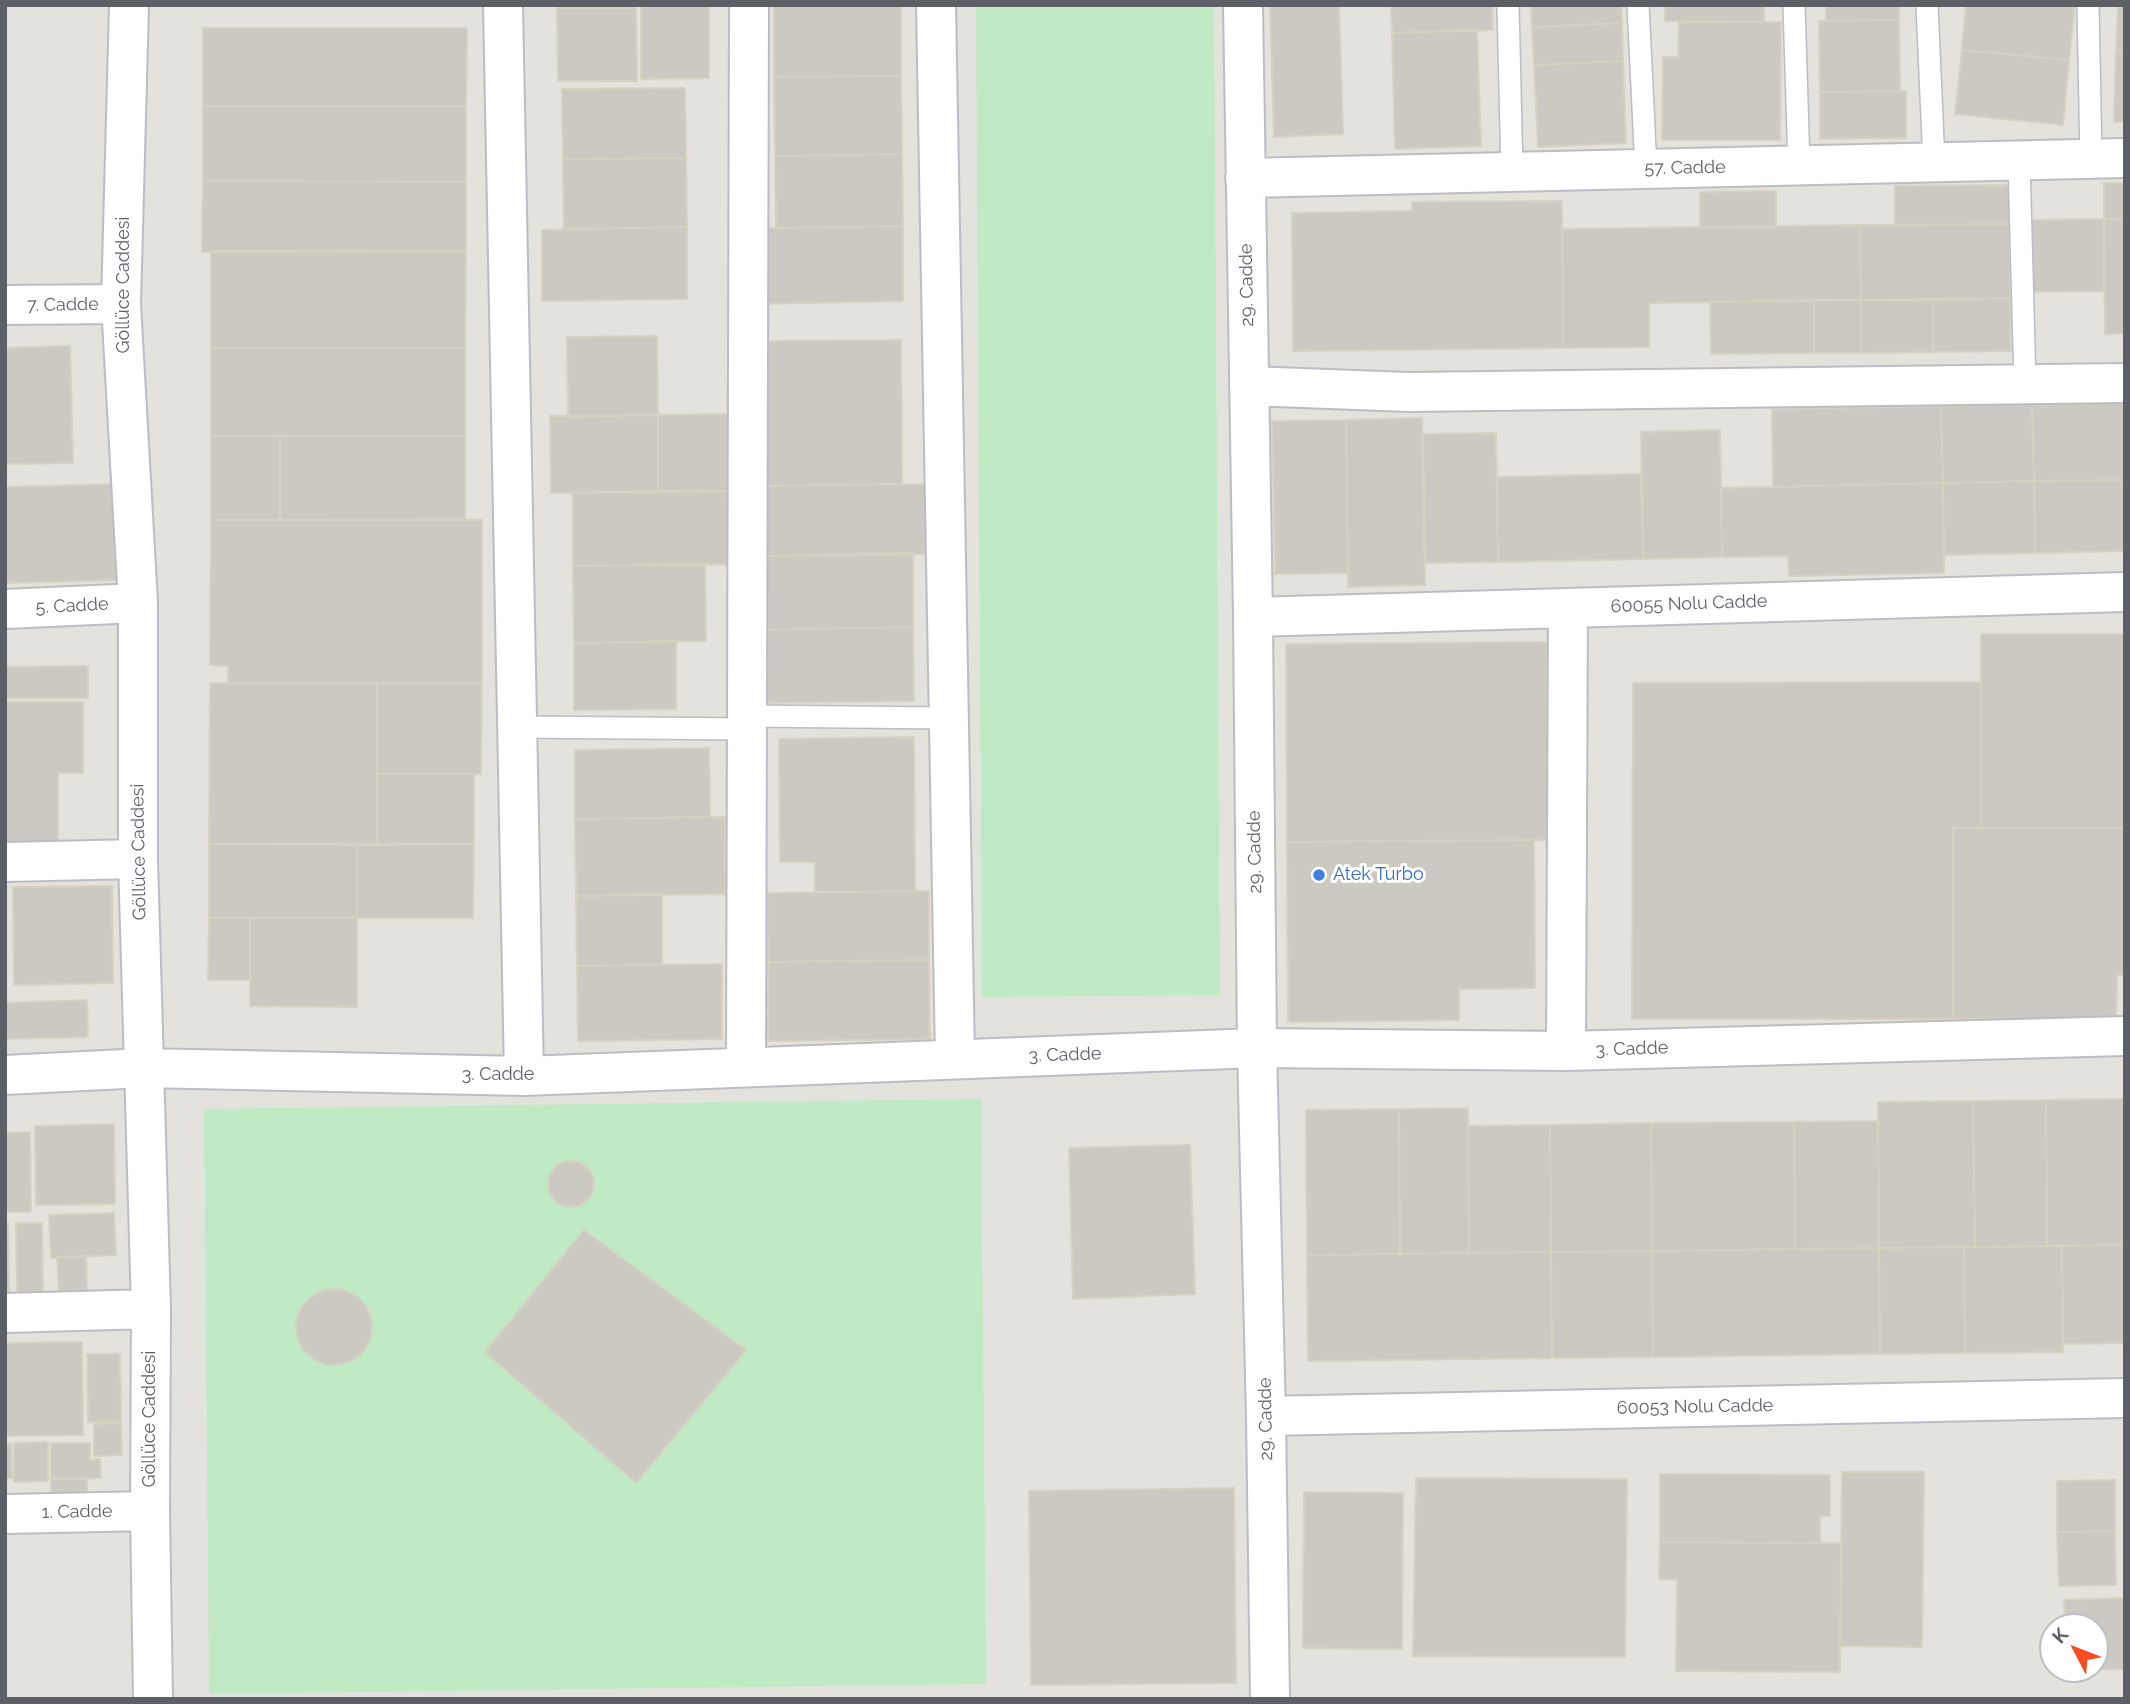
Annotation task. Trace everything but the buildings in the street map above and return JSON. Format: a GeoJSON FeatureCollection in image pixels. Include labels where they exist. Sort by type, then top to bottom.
{"type":"FeatureCollection","features":[{"type":"Feature","properties":{"kind":"street","name":"Göllüce Caddesi"},"geometry":{"type":"LineString","coordinates":[[130,5],[121,304],[138,603],[138,859],[151,1308],[153,1699]]}},
{"type":"Feature","properties":{"kind":"street"},"geometry":{"type":"LineString","coordinates":[[503,5],[524,1076]]}},
{"type":"Feature","properties":{"kind":"street"},"geometry":{"type":"LineString","coordinates":[[746,1067],[749,5]]}},
{"type":"Feature","properties":{"kind":"street"},"geometry":{"type":"LineString","coordinates":[[936,5],[954,1059]]}},
{"type":"Feature","properties":{"kind":"street","name":"29. Cadde"},"geometry":{"type":"LineString","coordinates":[[1243,5],[1257,1048],[1270,1699]]}},
{"type":"Feature","properties":{"kind":"street","name":"57. Cadde"},"geometry":{"type":"LineString","coordinates":[[1245,178],[2108,159]]}},
{"type":"Feature","properties":{"kind":"street","name":"7. Cadde"},"geometry":{"type":"LineString","coordinates":[[5,306],[121,304]]}},
{"type":"Feature","properties":{"kind":"street"},"geometry":{"type":"LineString","coordinates":[[1249,386],[1409,392],[2125,383]]}},
{"type":"Feature","properties":{"kind":"street","name":"60055 Nolu Cadde"},"geometry":{"type":"LineString","coordinates":[[1253,617],[2125,592]]}},
{"type":"Feature","properties":{"kind":"street","name":"5. Cadde"},"geometry":{"type":"LineString","coordinates":[[5,609],[138,603]]}},
{"type":"Feature","properties":{"kind":"street"},"geometry":{"type":"LineString","coordinates":[[1566,1051],[1568,608]]}},
{"type":"Feature","properties":{"kind":"street"},"geometry":{"type":"LineString","coordinates":[[5,862],[138,859]]}},
{"type":"Feature","properties":{"kind":"street","name":"3. Cadde"},"geometry":{"type":"LineString","coordinates":[[5,1075],[144,1068],[524,1076],[1257,1048],[1566,1051],[2125,1036]]}},
{"type":"Feature","properties":{"kind":"street"},"geometry":{"type":"LineString","coordinates":[[5,1313],[151,1308]]}},
{"type":"Feature","properties":{"kind":"street","name":"60053 Nolu Cadde"},"geometry":{"type":"LineString","coordinates":[[1266,1416],[2125,1398]]}},
{"type":"Feature","properties":{"kind":"street","name":"1. Cadde"},"geometry":{"type":"LineString","coordinates":[[5,1514],[150,1511]]}},
{"type":"Feature","properties":{"kind":"lane"},"geometry":{"type":"LineString","coordinates":[[1507,5],[1512,172]]}},
{"type":"Feature","properties":{"kind":"lane"},"geometry":{"type":"LineString","coordinates":[[1638,5],[1646,169]]}},
{"type":"Feature","properties":{"kind":"lane"},"geometry":{"type":"LineString","coordinates":[[1794,5],[1799,166]]}},
{"type":"Feature","properties":{"kind":"lane"},"geometry":{"type":"LineString","coordinates":[[1927,5],[1934,163]]}},
{"type":"Feature","properties":{"kind":"lane"},"geometry":{"type":"LineString","coordinates":[[2088,5],[2108,159]]}},
{"type":"Feature","properties":{"kind":"lane"},"geometry":{"type":"LineString","coordinates":[[2019,161],[2025,384]]}},
{"type":"Feature","properties":{"kind":"lane"},"geometry":{"type":"LineString","coordinates":[[517,727],[948,718]]}},
{"type":"Feature","properties":{"kind":"shaded area"},"geometry":{"type":"Polygon","coordinates":[[[5,5],[2125,5],[2125,1699],[5,1699],[5,5]]]}},
{"type":"Feature","properties":{"kind":"green space"},"geometry":{"type":"Polygon","coordinates":[[[976,5],[1214,5],[1220,995],[982,997],[976,5]]]}},
{"type":"Feature","properties":{"kind":"green space"},"geometry":{"type":"Polygon","coordinates":[[[981,1099],[986,1684],[209,1694],[204,1109],[981,1099]]]}},
{"type":"Feature","properties":{"kind":"place","name":"Atek Turbo"},"geometry":{"type":"Point","coordinates":[1319,875]}}]}
